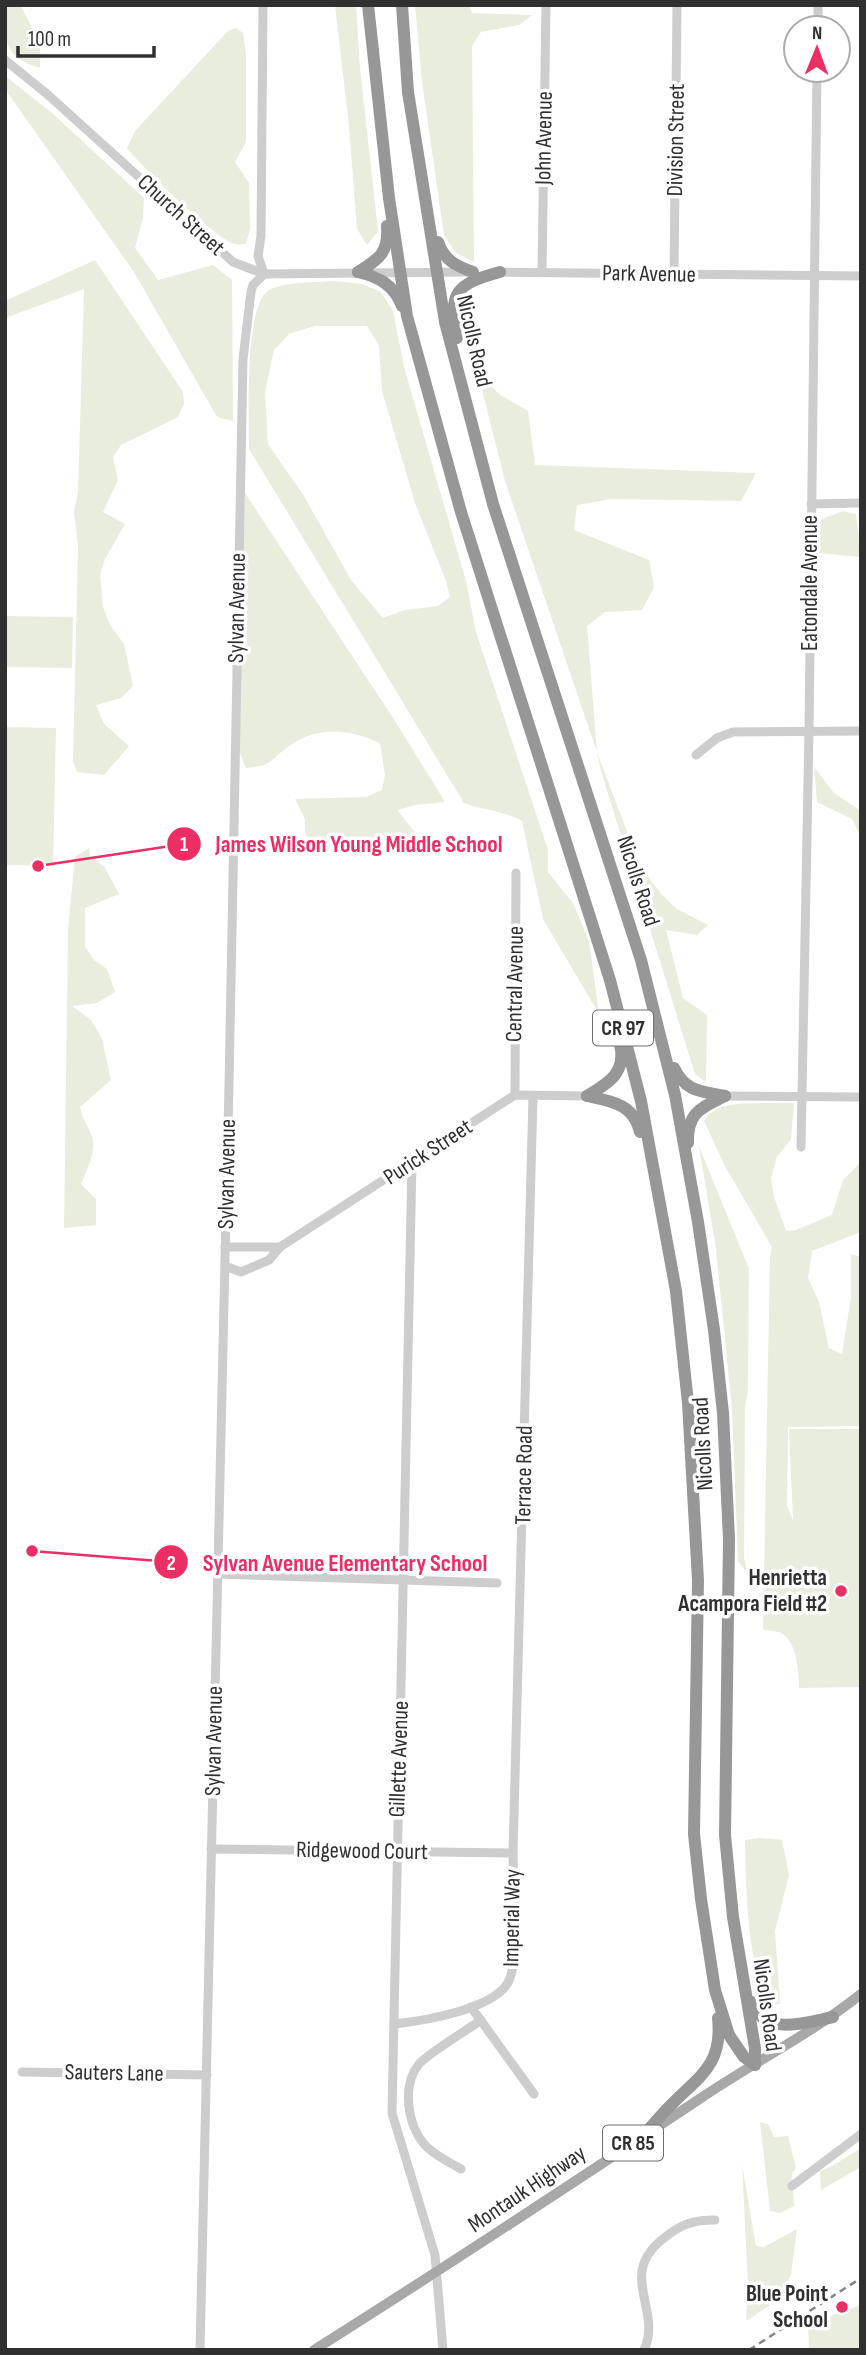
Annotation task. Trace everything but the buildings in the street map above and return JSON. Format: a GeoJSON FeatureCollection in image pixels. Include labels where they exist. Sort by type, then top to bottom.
{"type":"FeatureCollection","features":[{"type":"Feature","properties":{"kind":"highway","name":"Nicolls Road"},"geometry":{"type":"LineString","coordinates":[[368,5],[389,198],[407,316],[461,512],[616,1002],[652,1161],[676,1291],[688,1403],[698,1580],[694,1834],[701,1899],[715,1990],[729,2035],[744,2057],[755,2065]]}},
{"type":"Feature","properties":{"kind":"highway","name":"Nicolls Road"},"geometry":{"type":"LineString","coordinates":[[402,5],[408,92],[445,322],[493,504],[641,960],[664,1047],[690,1181],[715,1330],[723,1413],[729,1539],[725,1835],[733,1917],[755,2048],[755,2065]]}},
{"type":"Feature","properties":{"kind":"highway"},"geometry":{"type":"LineString","coordinates":[[425,197],[441,251],[458,267],[473,272]]}},
{"type":"Feature","properties":{"kind":"highway"},"geometry":{"type":"LineString","coordinates":[[358,272],[386,249],[386,210],[389,198]]}},
{"type":"Feature","properties":{"kind":"highway"},"geometry":{"type":"LineString","coordinates":[[358,272],[382,280],[400,300],[407,316]]}},
{"type":"Feature","properties":{"kind":"highway"},"geometry":{"type":"LineString","coordinates":[[477,445],[472,407],[452,314],[453,303],[457,293],[467,284],[500,272]]}},
{"type":"Feature","properties":{"kind":"highway"},"geometry":{"type":"LineString","coordinates":[[587,1096],[608,1084],[620,1070],[622,1054],[614,1022],[616,1002]]}},
{"type":"Feature","properties":{"kind":"highway"},"geometry":{"type":"LineString","coordinates":[[664,1047],[681,1082],[693,1089],[725,1096]]}},
{"type":"Feature","properties":{"kind":"highway"},"geometry":{"type":"LineString","coordinates":[[587,1096],[625,1107],[637,1120],[645,1156],[652,1161]]}},
{"type":"Feature","properties":{"kind":"highway"},"geometry":{"type":"LineString","coordinates":[[690,1181],[688,1132],[691,1118],[698,1110],[725,1096]]}},
{"type":"Feature","properties":{"kind":"highway"},"geometry":{"type":"LineString","coordinates":[[643,2136],[708,2070],[715,2057],[719,2030],[715,1990]]}},
{"type":"Feature","properties":{"kind":"highway"},"geometry":{"type":"LineString","coordinates":[[746,1990],[754,2009],[773,2024],[796,2025],[833,2017]]}},
{"type":"Feature","properties":{"kind":"main road","name":"CR 85"},"geometry":{"type":"LineString","coordinates":[[833,2017],[861,1994]]}},
{"type":"Feature","properties":{"kind":"main road","name":"Montauk Highway"},"geometry":{"type":"LineString","coordinates":[[314,2350],[436,2274],[730,2078],[833,2017]]}},
{"type":"Feature","properties":{"kind":"street"},"geometry":{"type":"LineString","coordinates":[[263,5],[261,236],[258,256],[264,274]]}},
{"type":"Feature","properties":{"kind":"street","name":"John Avenue"},"geometry":{"type":"LineString","coordinates":[[542,272],[546,5]]}},
{"type":"Feature","properties":{"kind":"street","name":"Division Street"},"geometry":{"type":"LineString","coordinates":[[674,275],[677,5]]}},
{"type":"Feature","properties":{"kind":"street","name":"Church Street"},"geometry":{"type":"LineString","coordinates":[[5,60],[47,94],[233,262],[264,274],[401,271],[438,273]]}},
{"type":"Feature","properties":{"kind":"street","name":"Eatondale Avenue"},"geometry":{"type":"LineString","coordinates":[[801,1147],[817,84]]}},
{"type":"Feature","properties":{"kind":"street","name":"Park Avenue"},"geometry":{"type":"LineString","coordinates":[[438,273],[861,276]]}},
{"type":"Feature","properties":{"kind":"street","name":"Sylvan Avenue"},"geometry":{"type":"LineString","coordinates":[[200,2350],[243,359],[251,292],[253,285],[264,274]]}},
{"type":"Feature","properties":{"kind":"street"},"geometry":{"type":"LineString","coordinates":[[811,504],[861,503]]}},
{"type":"Feature","properties":{"kind":"street"},"geometry":{"type":"LineString","coordinates":[[696,755],[717,737],[733,732],[861,731]]}},
{"type":"Feature","properties":{"kind":"street","name":"Central Avenue"},"geometry":{"type":"LineString","coordinates":[[515,1095],[516,873]]}},
{"type":"Feature","properties":{"kind":"street"},"geometry":{"type":"LineString","coordinates":[[515,1095],[587,1096]]}},
{"type":"Feature","properties":{"kind":"street","name":"Purick Street"},"geometry":{"type":"LineString","coordinates":[[225,1266],[241,1272],[269,1259],[280,1247],[515,1095]]}},
{"type":"Feature","properties":{"kind":"street","name":"Terrace Road"},"geometry":{"type":"LineString","coordinates":[[513,1853],[533,1096]]}},
{"type":"Feature","properties":{"kind":"street"},"geometry":{"type":"LineString","coordinates":[[725,1096],[861,1097]]}},
{"type":"Feature","properties":{"kind":"street","name":"Gillette Avenue"},"geometry":{"type":"LineString","coordinates":[[412,1162],[392,2113],[435,2255],[443,2350]]}},
{"type":"Feature","properties":{"kind":"street"},"geometry":{"type":"LineString","coordinates":[[225,1247],[280,1247]]}},
{"type":"Feature","properties":{"kind":"street"},"geometry":{"type":"LineString","coordinates":[[218,1574],[497,1583]]}},
{"type":"Feature","properties":{"kind":"street","name":"Ridgewood Court"},"geometry":{"type":"LineString","coordinates":[[211,1849],[513,1853]]}},
{"type":"Feature","properties":{"kind":"street","name":"Imperial Way"},"geometry":{"type":"LineString","coordinates":[[394,2025],[433,2019],[471,2007],[493,1997],[510,1980],[514,1952],[513,1853]]}},
{"type":"Feature","properties":{"kind":"street"},"geometry":{"type":"LineString","coordinates":[[471,2007],[534,2094]]}},
{"type":"Feature","properties":{"kind":"street"},"geometry":{"type":"LineString","coordinates":[[461,2169],[427,2147],[417,2135],[408,2096],[419,2064],[481,2020]]}},
{"type":"Feature","properties":{"kind":"street","name":"Sauters Lane"},"geometry":{"type":"LineString","coordinates":[[22,2072],[207,2075]]}},
{"type":"Feature","properties":{"kind":"street"},"geometry":{"type":"LineString","coordinates":[[792,2186],[861,2134]]}},
{"type":"Feature","properties":{"kind":"street"},"geometry":{"type":"LineString","coordinates":[[644,2350],[649,2331],[641,2281],[647,2256],[663,2238],[694,2220],[715,2221]]}},
{"type":"Feature","properties":{"kind":"green space"},"geometry":{"type":"Polygon","coordinates":[[[5,5],[20,5],[40,42],[40,68],[18,58],[8,45],[5,5]]]}},
{"type":"Feature","properties":{"kind":"green space"},"geometry":{"type":"Polygon","coordinates":[[[335,5],[356,5],[360,68],[378,231],[367,245],[357,229],[349,126],[335,5]]]}},
{"type":"Feature","properties":{"kind":"green space"},"geometry":{"type":"Polygon","coordinates":[[[415,5],[469,5],[472,13],[532,15],[519,25],[481,32],[472,46],[474,262],[456,253],[444,235],[422,82],[415,5]]]}},
{"type":"Feature","properties":{"kind":"green space"},"geometry":{"type":"Polygon","coordinates":[[[236,28],[243,33],[246,54],[246,142],[235,162],[249,183],[250,229],[246,244],[235,244],[212,230],[162,185],[127,148],[135,131],[228,31],[236,28]]]}},
{"type":"Feature","properties":{"kind":"green space"},"geometry":{"type":"Polygon","coordinates":[[[5,76],[52,113],[144,198],[143,218],[135,248],[158,280],[213,265],[232,280],[233,421],[217,417],[134,272],[5,89],[5,76]]]}},
{"type":"Feature","properties":{"kind":"green space"},"geometry":{"type":"Polygon","coordinates":[[[95,260],[183,392],[184,403],[178,417],[121,445],[113,457],[118,480],[103,512],[125,524],[105,559],[100,575],[103,607],[110,625],[124,644],[133,686],[121,698],[96,705],[104,724],[129,746],[104,775],[77,772],[73,762],[78,546],[74,512],[78,492],[84,289],[5,318],[5,301],[95,260]]]}},
{"type":"Feature","properties":{"kind":"green space"},"geometry":{"type":"Polygon","coordinates":[[[334,281],[362,284],[381,292],[393,311],[404,367],[466,581],[476,632],[548,850],[548,872],[573,903],[589,941],[599,1014],[543,919],[522,821],[464,803],[249,449],[252,339],[261,300],[269,290],[276,287],[334,281]],[[315,326],[289,334],[274,350],[265,392],[268,444],[304,496],[351,580],[383,618],[405,610],[438,606],[450,597],[415,503],[382,391],[379,346],[367,326],[315,326]]]}},
{"type":"Feature","properties":{"kind":"green space"},"geometry":{"type":"Polygon","coordinates":[[[477,370],[499,394],[528,411],[535,465],[756,473],[741,501],[611,499],[577,505],[574,530],[649,560],[654,587],[642,610],[605,612],[587,626],[597,752],[505,481],[477,370]]]}},
{"type":"Feature","properties":{"kind":"green space"},"geometry":{"type":"Polygon","coordinates":[[[245,493],[445,802],[397,810],[422,841],[378,848],[309,841],[305,832],[305,819],[295,799],[366,797],[382,790],[385,775],[380,743],[368,738],[345,732],[322,732],[299,740],[266,764],[246,768],[239,751],[245,493]]]}},
{"type":"Feature","properties":{"kind":"green space"},"geometry":{"type":"Polygon","coordinates":[[[843,511],[856,514],[861,557],[817,553],[818,528],[822,519],[843,511]]]}},
{"type":"Feature","properties":{"kind":"green space"},"geometry":{"type":"Polygon","coordinates":[[[5,616],[73,617],[72,668],[5,667],[5,616]]]}},
{"type":"Feature","properties":{"kind":"green space"},"geometry":{"type":"Polygon","coordinates":[[[5,727],[56,728],[53,866],[5,865],[5,727]]]}},
{"type":"Feature","properties":{"kind":"green space"},"geometry":{"type":"Polygon","coordinates":[[[597,752],[640,866],[662,895],[677,909],[708,925],[697,935],[666,930],[683,998],[707,1015],[706,1082],[695,1074],[597,752]]]}},
{"type":"Feature","properties":{"kind":"green space"},"geometry":{"type":"Polygon","coordinates":[[[814,767],[834,793],[861,811],[861,837],[852,819],[817,802],[814,767]]]}},
{"type":"Feature","properties":{"kind":"green space"},"geometry":{"type":"Polygon","coordinates":[[[89,848],[90,857],[104,866],[119,894],[85,908],[85,947],[94,960],[107,969],[115,992],[97,1003],[72,1006],[91,1020],[102,1039],[111,1080],[80,1107],[93,1140],[91,1159],[81,1184],[96,1199],[96,1225],[64,1228],[68,929],[75,857],[89,848]]]}},
{"type":"Feature","properties":{"kind":"green space"},"geometry":{"type":"Polygon","coordinates":[[[794,1103],[791,1139],[777,1157],[771,1178],[774,1197],[786,1231],[796,1230],[832,1215],[843,1180],[861,1162],[861,1232],[812,1251],[808,1278],[819,1302],[829,1348],[842,1354],[851,1297],[851,1254],[861,1257],[861,1426],[788,1427],[787,1506],[793,1520],[789,1429],[861,1429],[861,1687],[799,1688],[796,1658],[791,1643],[781,1633],[763,1629],[772,1247],[725,1166],[704,1121],[715,1110],[723,1107],[794,1103]]]}},
{"type":"Feature","properties":{"kind":"green space"},"geometry":{"type":"Polygon","coordinates":[[[699,1146],[749,1269],[744,1558],[748,1574],[738,1561],[732,1410],[716,1249],[699,1146]]]}},
{"type":"Feature","properties":{"kind":"green space"},"geometry":{"type":"Polygon","coordinates":[[[745,1840],[782,1840],[789,1875],[775,1931],[780,2004],[768,2005],[752,1946],[746,1881],[745,1840]]]}},
{"type":"Feature","properties":{"kind":"green space"},"geometry":{"type":"Polygon","coordinates":[[[760,2122],[768,2124],[774,2137],[788,2136],[796,2168],[792,2174],[794,2206],[780,2213],[770,2211],[760,2122]]]}},
{"type":"Feature","properties":{"kind":"green space"},"geometry":{"type":"Polygon","coordinates":[[[861,2148],[861,2167],[821,2190],[820,2171],[861,2148]]]}},
{"type":"Feature","properties":{"kind":"green space"},"geometry":{"type":"Polygon","coordinates":[[[742,2164],[756,2246],[764,2247],[797,2229],[791,2274],[781,2298],[746,2321],[748,2286],[742,2164]]]}},
{"type":"Feature","properties":{"kind":"green space"},"geometry":{"type":"Polygon","coordinates":[[[861,2305],[861,2350],[809,2350],[808,2324],[861,2305]]]}},
{"type":"Feature","properties":{"kind":"railway"},"geometry":{"type":"LineString","coordinates":[[749,2350],[861,2278]]}},
{"type":"Feature","properties":{"kind":"place","name":"James Wilson Young Middle School"},"geometry":{"type":"Point","coordinates":[38,866]}},
{"type":"Feature","properties":{"kind":"place","name":"Sylvan Avenue Elementary School"},"geometry":{"type":"Point","coordinates":[32,1551]}},
{"type":"Feature","properties":{"kind":"place","name":"Henrietta Acampora Field #2"},"geometry":{"type":"Point","coordinates":[841,1591]}},
{"type":"Feature","properties":{"kind":"place","name":"Blue Point School"},"geometry":{"type":"Point","coordinates":[842,2307]}}]}
